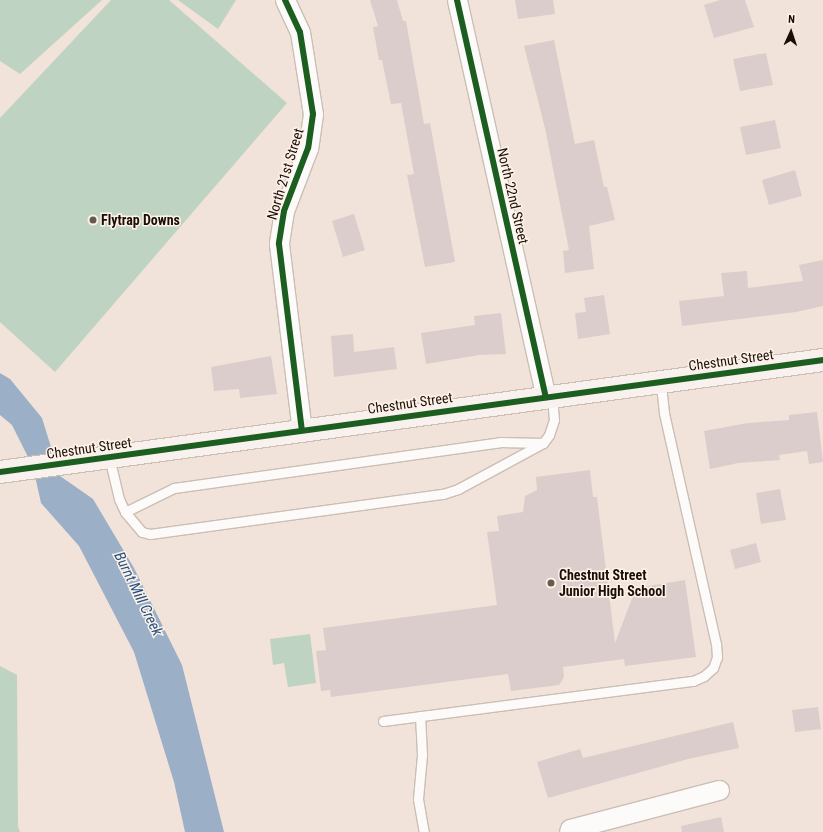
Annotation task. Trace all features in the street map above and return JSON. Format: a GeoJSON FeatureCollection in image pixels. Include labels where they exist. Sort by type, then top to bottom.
{"type":"FeatureCollection","features":[{"type":"Feature","properties":{"kind":"street","name":"North 21st Street"},"geometry":{"type":"LineString","coordinates":[[285,0],[300,32],[313,114],[308,148],[284,211],[279,244],[302,430]]}},
{"type":"Feature","properties":{"kind":"street","name":"North 22nd Street"},"geometry":{"type":"LineString","coordinates":[[457,0],[549,397]]}},
{"type":"Feature","properties":{"kind":"street","name":"Chestnut Street"},"geometry":{"type":"LineString","coordinates":[[2,472],[823,360]]}},
{"type":"Feature","properties":{"kind":"street"},"geometry":{"type":"LineString","coordinates":[[569,832],[570,829],[719,790]]}},
{"type":"Feature","properties":{"kind":"lane"},"geometry":{"type":"LineString","coordinates":[[383,721],[693,681],[704,676],[712,668],[716,657],[716,644],[664,413],[661,382]]}},
{"type":"Feature","properties":{"kind":"lane"},"geometry":{"type":"LineString","coordinates":[[109,457],[119,499],[125,512],[142,532],[150,534],[443,494],[458,489],[543,443],[549,436],[554,420],[549,397]]}},
{"type":"Feature","properties":{"kind":"lane"},"geometry":{"type":"LineString","coordinates":[[125,512],[174,488],[500,442],[543,443]]}},
{"type":"Feature","properties":{"kind":"lane"},"geometry":{"type":"LineString","coordinates":[[420,716],[422,755],[418,799],[424,832]]}},
{"type":"Feature","properties":{"kind":"green space"},"geometry":{"type":"Polygon","coordinates":[[[0,0],[102,0],[20,74],[0,61],[0,0]]]}},
{"type":"Feature","properties":{"kind":"green space","name":"Flytrap Downs"},"geometry":{"type":"Polygon","coordinates":[[[111,0],[169,0],[287,103],[55,372],[0,322],[0,118],[111,0]]]}},
{"type":"Feature","properties":{"kind":"green space"},"geometry":{"type":"Polygon","coordinates":[[[178,0],[236,0],[218,29],[178,0]]]}},
{"type":"Feature","properties":{"kind":"green space"},"geometry":{"type":"Polygon","coordinates":[[[310,634],[316,683],[288,687],[284,663],[273,665],[270,639],[310,634]]]}},
{"type":"Feature","properties":{"kind":"green space"},"geometry":{"type":"Polygon","coordinates":[[[0,666],[17,675],[18,827],[20,832],[0,832],[0,666]]]}},
{"type":"Feature","properties":{"kind":"water","name":"Burnt Mill Creek"},"geometry":{"type":"Polygon","coordinates":[[[0,373],[10,379],[42,418],[60,476],[93,499],[134,568],[182,665],[224,832],[185,832],[174,782],[134,652],[79,546],[41,503],[33,467],[12,425],[0,415],[0,373]]]}},
{"type":"Feature","properties":{"kind":"building"},"geometry":{"type":"Polygon","coordinates":[[[370,0],[397,0],[403,21],[406,21],[424,124],[430,123],[455,262],[425,267],[407,175],[414,174],[401,103],[391,104],[382,60],[379,60],[373,27],[378,26],[370,0]]]}},
{"type":"Feature","properties":{"kind":"building"},"geometry":{"type":"Polygon","coordinates":[[[515,0],[553,0],[555,14],[518,19],[515,0]]]}},
{"type":"Feature","properties":{"kind":"building"},"geometry":{"type":"Polygon","coordinates":[[[720,0],[745,0],[754,27],[714,38],[704,5],[720,0]]]}},
{"type":"Feature","properties":{"kind":"building"},"geometry":{"type":"Polygon","coordinates":[[[554,40],[575,144],[594,140],[604,187],[607,187],[615,220],[589,226],[594,269],[565,273],[563,251],[569,250],[545,128],[524,46],[554,40]]]}},
{"type":"Feature","properties":{"kind":"building"},"geometry":{"type":"Polygon","coordinates":[[[766,53],[773,85],[740,91],[733,59],[766,53]]]}},
{"type":"Feature","properties":{"kind":"building"},"geometry":{"type":"Polygon","coordinates":[[[775,120],[781,148],[746,155],[740,127],[775,120]]]}},
{"type":"Feature","properties":{"kind":"building"},"geometry":{"type":"Polygon","coordinates":[[[795,170],[802,196],[769,205],[762,180],[795,170]]]}},
{"type":"Feature","properties":{"kind":"building"},"geometry":{"type":"Polygon","coordinates":[[[354,214],[365,250],[343,257],[332,221],[354,214]]]}},
{"type":"Feature","properties":{"kind":"building"},"geometry":{"type":"Polygon","coordinates":[[[823,260],[823,306],[796,312],[682,326],[679,301],[724,296],[721,273],[747,271],[748,288],[803,281],[799,265],[823,260]]]}},
{"type":"Feature","properties":{"kind":"building"},"geometry":{"type":"Polygon","coordinates":[[[604,295],[610,334],[578,339],[575,313],[586,312],[584,298],[604,295]]]}},
{"type":"Feature","properties":{"kind":"building"},"geometry":{"type":"Polygon","coordinates":[[[501,313],[506,354],[479,355],[426,364],[421,333],[475,325],[474,316],[501,313]]]}},
{"type":"Feature","properties":{"kind":"building"},"geometry":{"type":"Polygon","coordinates":[[[353,334],[354,352],[394,347],[397,369],[334,377],[331,336],[353,334]]]}},
{"type":"Feature","properties":{"kind":"building"},"geometry":{"type":"Polygon","coordinates":[[[271,356],[277,394],[240,398],[239,389],[214,391],[211,367],[271,356]]]}},
{"type":"Feature","properties":{"kind":"building"},"geometry":{"type":"Polygon","coordinates":[[[817,412],[823,462],[809,464],[807,451],[779,455],[780,460],[738,463],[710,469],[704,431],[748,423],[789,420],[789,415],[817,412]]]}},
{"type":"Feature","properties":{"kind":"building","name":"Chestnut Street Junior High School"},"geometry":{"type":"Polygon","coordinates":[[[590,470],[593,497],[597,497],[615,643],[636,588],[685,580],[696,657],[625,666],[624,659],[563,667],[564,677],[559,685],[511,691],[508,674],[331,697],[330,690],[321,691],[316,651],[326,650],[323,628],[497,605],[487,532],[499,531],[497,516],[523,512],[525,496],[537,490],[536,477],[590,470]]]}},
{"type":"Feature","properties":{"kind":"building"},"geometry":{"type":"Polygon","coordinates":[[[780,489],[786,520],[761,524],[756,493],[780,489]]]}},
{"type":"Feature","properties":{"kind":"building"},"geometry":{"type":"Polygon","coordinates":[[[756,543],[761,562],[735,569],[730,550],[756,543]]]}},
{"type":"Feature","properties":{"kind":"building"},"geometry":{"type":"Polygon","coordinates":[[[818,707],[821,729],[795,732],[792,710],[818,707]]]}},
{"type":"Feature","properties":{"kind":"building"},"geometry":{"type":"Polygon","coordinates":[[[733,722],[739,748],[688,759],[548,798],[537,762],[580,749],[583,758],[733,722]]]}},
{"type":"Feature","properties":{"kind":"building"},"geometry":{"type":"Polygon","coordinates":[[[721,817],[724,832],[682,832],[681,826],[721,817]]]}},
{"type":"Feature","properties":{"kind":"cycle path"},"geometry":{"type":"LineString","coordinates":[[285,0],[300,32],[313,114],[308,148],[284,211],[279,244],[302,430]]}},
{"type":"Feature","properties":{"kind":"cycle path"},"geometry":{"type":"LineString","coordinates":[[457,0],[546,397]]}},
{"type":"Feature","properties":{"kind":"cycle path"},"geometry":{"type":"LineString","coordinates":[[0,472],[823,360]]}},
{"type":"Feature","properties":{"kind":"place","name":"Flytrap Downs"},"geometry":{"type":"Point","coordinates":[93,220]}},
{"type":"Feature","properties":{"kind":"place","name":"Chestnut Street Junior High School"},"geometry":{"type":"Point","coordinates":[551,583]}}]}
